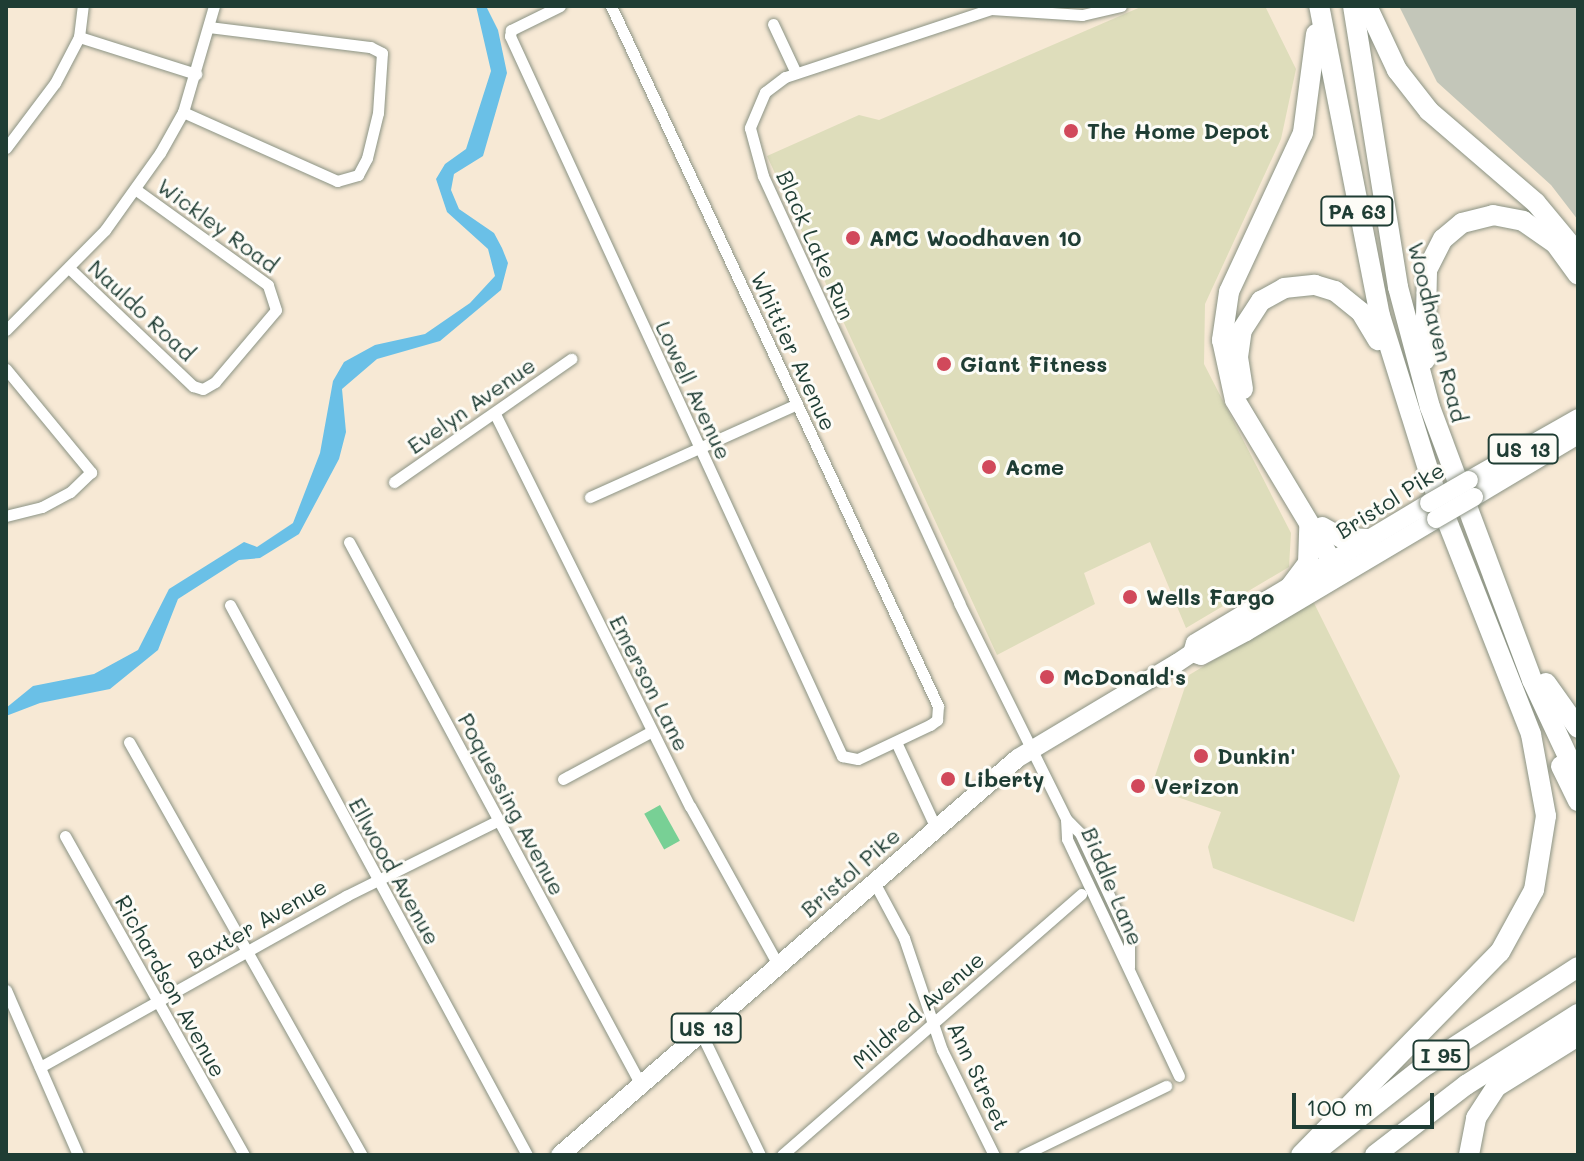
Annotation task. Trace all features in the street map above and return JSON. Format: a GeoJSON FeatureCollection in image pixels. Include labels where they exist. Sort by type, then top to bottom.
{"type":"FeatureCollection","features":[{"type":"Feature","properties":{"kind":"highway"},"geometry":{"type":"LineString","coordinates":[[1314,6],[1314,76],[1303,133],[1229,292],[1222,340],[1235,400],[1339,565]]}},
{"type":"Feature","properties":{"kind":"highway","name":"Woodhaven Road"},"geometry":{"type":"LineString","coordinates":[[1314,6],[1371,279],[1420,410],[1508,612]]}},
{"type":"Feature","properties":{"kind":"highway","name":"Woodhaven Road"},"geometry":{"type":"LineString","coordinates":[[1353,6],[1384,212],[1420,410],[1460,557]]}},
{"type":"Feature","properties":{"kind":"highway"},"geometry":{"type":"LineString","coordinates":[[1367,6],[1397,70],[1449,130],[1536,203],[1578,255]]}},
{"type":"Feature","properties":{"kind":"highway"},"geometry":{"type":"LineString","coordinates":[[1375,6],[1385,34],[1449,130]]}},
{"type":"Feature","properties":{"kind":"highway"},"geometry":{"type":"LineString","coordinates":[[1420,410],[1424,287],[1430,261],[1449,233],[1485,215],[1515,218],[1549,237],[1578,275]]}},
{"type":"Feature","properties":{"kind":"highway"},"geometry":{"type":"LineString","coordinates":[[1290,587],[1308,563],[1315,527],[1242,384],[1240,339],[1255,307],[1276,292],[1300,285],[1322,286],[1348,299],[1372,327],[1420,410]]}},
{"type":"Feature","properties":{"kind":"highway"},"geometry":{"type":"LineString","coordinates":[[1315,527],[1342,538],[1370,539]]}},
{"type":"Feature","properties":{"kind":"highway"},"geometry":{"type":"LineString","coordinates":[[1460,557],[1578,801]]}},
{"type":"Feature","properties":{"kind":"highway"},"geometry":{"type":"LineString","coordinates":[[1301,1155],[1500,952],[1525,910],[1539,871],[1546,816],[1536,750],[1460,557]]}},
{"type":"Feature","properties":{"kind":"highway"},"geometry":{"type":"LineString","coordinates":[[1508,612],[1557,702],[1578,728]]}},
{"type":"Feature","properties":{"kind":"highway"},"geometry":{"type":"LineString","coordinates":[[1508,612],[1536,688],[1578,778]]}},
{"type":"Feature","properties":{"kind":"highway","name":"I 95"},"geometry":{"type":"LineString","coordinates":[[1312,1155],[1422,1068],[1578,967]]}},
{"type":"Feature","properties":{"kind":"highway","name":"I 95"},"geometry":{"type":"LineString","coordinates":[[1375,1155],[1466,1085],[1578,1014]]}},
{"type":"Feature","properties":{"kind":"highway"},"geometry":{"type":"LineString","coordinates":[[1469,1155],[1476,1118],[1496,1087],[1578,1036]]}},
{"type":"Feature","properties":{"kind":"main road","name":"Bristol Pike"},"geometry":{"type":"LineString","coordinates":[[1472,488],[1578,418]]}},
{"type":"Feature","properties":{"kind":"main road","name":"Bristol Pike"},"geometry":{"type":"LineString","coordinates":[[1192,653],[1201,656],[1339,565],[1472,488],[1578,435]]}},
{"type":"Feature","properties":{"kind":"main road","name":"Bristol Pike"},"geometry":{"type":"LineString","coordinates":[[560,1155],[1031,749],[1192,653],[1195,643],[1290,587],[1339,565],[1370,539],[1432,511]]}},
{"type":"Feature","properties":{"kind":"street"},"geometry":{"type":"LineString","coordinates":[[6,148],[55,83],[79,37],[83,6]]}},
{"type":"Feature","properties":{"kind":"street"},"geometry":{"type":"LineString","coordinates":[[6,330],[70,269],[135,189],[183,112],[214,6]]}},
{"type":"Feature","properties":{"kind":"street","name":"Lowell Avenue"},"geometry":{"type":"LineString","coordinates":[[560,6],[511,30],[510,36],[846,759],[858,759],[896,742]]}},
{"type":"Feature","properties":{"kind":"street","name":"Whittier Avenue"},"geometry":{"type":"LineString","coordinates":[[611,6],[933,692],[938,713],[930,725],[896,742]]}},
{"type":"Feature","properties":{"kind":"street","name":"Black Lake Run"},"geometry":{"type":"LineString","coordinates":[[1031,749],[753,151],[750,128],[765,92],[796,73],[991,9],[1082,15],[1121,6]]}},
{"type":"Feature","properties":{"kind":"street"},"geometry":{"type":"LineString","coordinates":[[773,24],[796,73]]}},
{"type":"Feature","properties":{"kind":"street"},"geometry":{"type":"LineString","coordinates":[[183,112],[348,182],[367,158],[378,113],[382,57],[370,47],[210,27]]}},
{"type":"Feature","properties":{"kind":"street"},"geometry":{"type":"LineString","coordinates":[[79,37],[196,74]]}},
{"type":"Feature","properties":{"kind":"street","name":"Wickley Road"},"geometry":{"type":"LineString","coordinates":[[135,189],[268,285],[276,300],[276,310],[215,382],[203,389],[186,380]]}},
{"type":"Feature","properties":{"kind":"street","name":"Nauldo Road"},"geometry":{"type":"LineString","coordinates":[[70,269],[186,380]]}},
{"type":"Feature","properties":{"kind":"street","name":"Evelyn Avenue"},"geometry":{"type":"LineString","coordinates":[[394,482],[571,359]]}},
{"type":"Feature","properties":{"kind":"street"},"geometry":{"type":"LineString","coordinates":[[6,369],[91,472],[70,492],[42,507],[6,516]]}},
{"type":"Feature","properties":{"kind":"street"},"geometry":{"type":"LineString","coordinates":[[590,497],[797,404]]}},
{"type":"Feature","properties":{"kind":"street","name":"Emerson Lane"},"geometry":{"type":"LineString","coordinates":[[495,414],[652,731],[778,965]]}},
{"type":"Feature","properties":{"kind":"street","name":"Poquessing Avenue"},"geometry":{"type":"LineString","coordinates":[[349,542],[641,1085]]}},
{"type":"Feature","properties":{"kind":"street","name":"Ellwood Avenue"},"geometry":{"type":"LineString","coordinates":[[230,605],[527,1155]]}},
{"type":"Feature","properties":{"kind":"street"},"geometry":{"type":"LineString","coordinates":[[563,779],[652,731]]}},
{"type":"Feature","properties":{"kind":"street"},"geometry":{"type":"LineString","coordinates":[[129,742],[362,1155]]}},
{"type":"Feature","properties":{"kind":"street"},"geometry":{"type":"LineString","coordinates":[[896,742],[936,828]]}},
{"type":"Feature","properties":{"kind":"street","name":"Biddle Lane"},"geometry":{"type":"LineString","coordinates":[[1031,749],[1066,819],[1067,839],[1179,1076]]}},
{"type":"Feature","properties":{"kind":"street","name":"Baxter Avenue"},"geometry":{"type":"LineString","coordinates":[[40,1067],[379,881],[497,821]]}},
{"type":"Feature","properties":{"kind":"street","name":"Richardson Avenue"},"geometry":{"type":"LineString","coordinates":[[65,836],[244,1155]]}},
{"type":"Feature","properties":{"kind":"street","name":"Ann Street"},"geometry":{"type":"LineString","coordinates":[[874,882],[904,938],[932,1025],[994,1155]]}},
{"type":"Feature","properties":{"kind":"street","name":"Mildred Avenue"},"geometry":{"type":"LineString","coordinates":[[782,1155],[1081,894]]}},
{"type":"Feature","properties":{"kind":"street"},"geometry":{"type":"LineString","coordinates":[[6,990],[78,1155]]}},
{"type":"Feature","properties":{"kind":"street"},"geometry":{"type":"LineString","coordinates":[[701,1033],[760,1155]]}},
{"type":"Feature","properties":{"kind":"street"},"geometry":{"type":"LineString","coordinates":[[1023,1155],[1166,1086]]}},
{"type":"Feature","properties":{"kind":"shaded area"},"geometry":{"type":"Polygon","coordinates":[[[1143,6],[1265,6],[1296,69],[1281,139],[1205,304],[1204,364],[1291,533],[1289,567],[1186,628],[1150,542],[1084,573],[1095,604],[997,655],[767,156],[859,115],[879,120],[1143,6]]]}},
{"type":"Feature","properties":{"kind":"shaded area"},"geometry":{"type":"Polygon","coordinates":[[[1399,6],[1578,6],[1578,220],[1551,185],[1437,82],[1399,6]]]}},
{"type":"Feature","properties":{"kind":"shaded area"},"geometry":{"type":"Polygon","coordinates":[[[1313,601],[1400,776],[1354,922],[1213,868],[1208,847],[1221,812],[1151,788],[1189,675],[1313,601]]]}},
{"type":"Feature","properties":{"kind":"green space"},"geometry":{"type":"Polygon","coordinates":[[[660,805],[680,841],[664,850],[644,814],[660,805]]]}},
{"type":"Feature","properties":{"kind":"water"},"geometry":{"type":"Polygon","coordinates":[[[476,6],[486,6],[498,30],[507,73],[483,156],[454,174],[451,190],[459,209],[494,233],[502,248],[508,263],[501,290],[440,341],[377,359],[342,389],[346,432],[339,459],[299,534],[260,558],[239,560],[178,599],[158,650],[110,689],[40,703],[6,716],[6,708],[33,686],[94,674],[138,650],[169,589],[244,542],[257,547],[293,523],[320,453],[333,381],[344,362],[375,345],[425,334],[470,303],[495,276],[488,249],[447,212],[436,179],[445,164],[466,149],[491,71],[476,6]]]}},
{"type":"Feature","properties":{"kind":"place","name":"The Home Depot"},"geometry":{"type":"Point","coordinates":[1071,131]}},
{"type":"Feature","properties":{"kind":"place","name":"AMC Woodhaven 10"},"geometry":{"type":"Point","coordinates":[853,238]}},
{"type":"Feature","properties":{"kind":"place","name":"Giant Fitness"},"geometry":{"type":"Point","coordinates":[944,364]}},
{"type":"Feature","properties":{"kind":"place","name":"Acme"},"geometry":{"type":"Point","coordinates":[989,467]}},
{"type":"Feature","properties":{"kind":"place","name":"Wells Fargo"},"geometry":{"type":"Point","coordinates":[1130,597]}},
{"type":"Feature","properties":{"kind":"place","name":"McDonald's"},"geometry":{"type":"Point","coordinates":[1047,677]}},
{"type":"Feature","properties":{"kind":"place","name":"Dunkin'"},"geometry":{"type":"Point","coordinates":[1201,756]}},
{"type":"Feature","properties":{"kind":"place","name":"Liberty"},"geometry":{"type":"Point","coordinates":[948,779]}},
{"type":"Feature","properties":{"kind":"place","name":"Verizon"},"geometry":{"type":"Point","coordinates":[1138,786]}}]}
